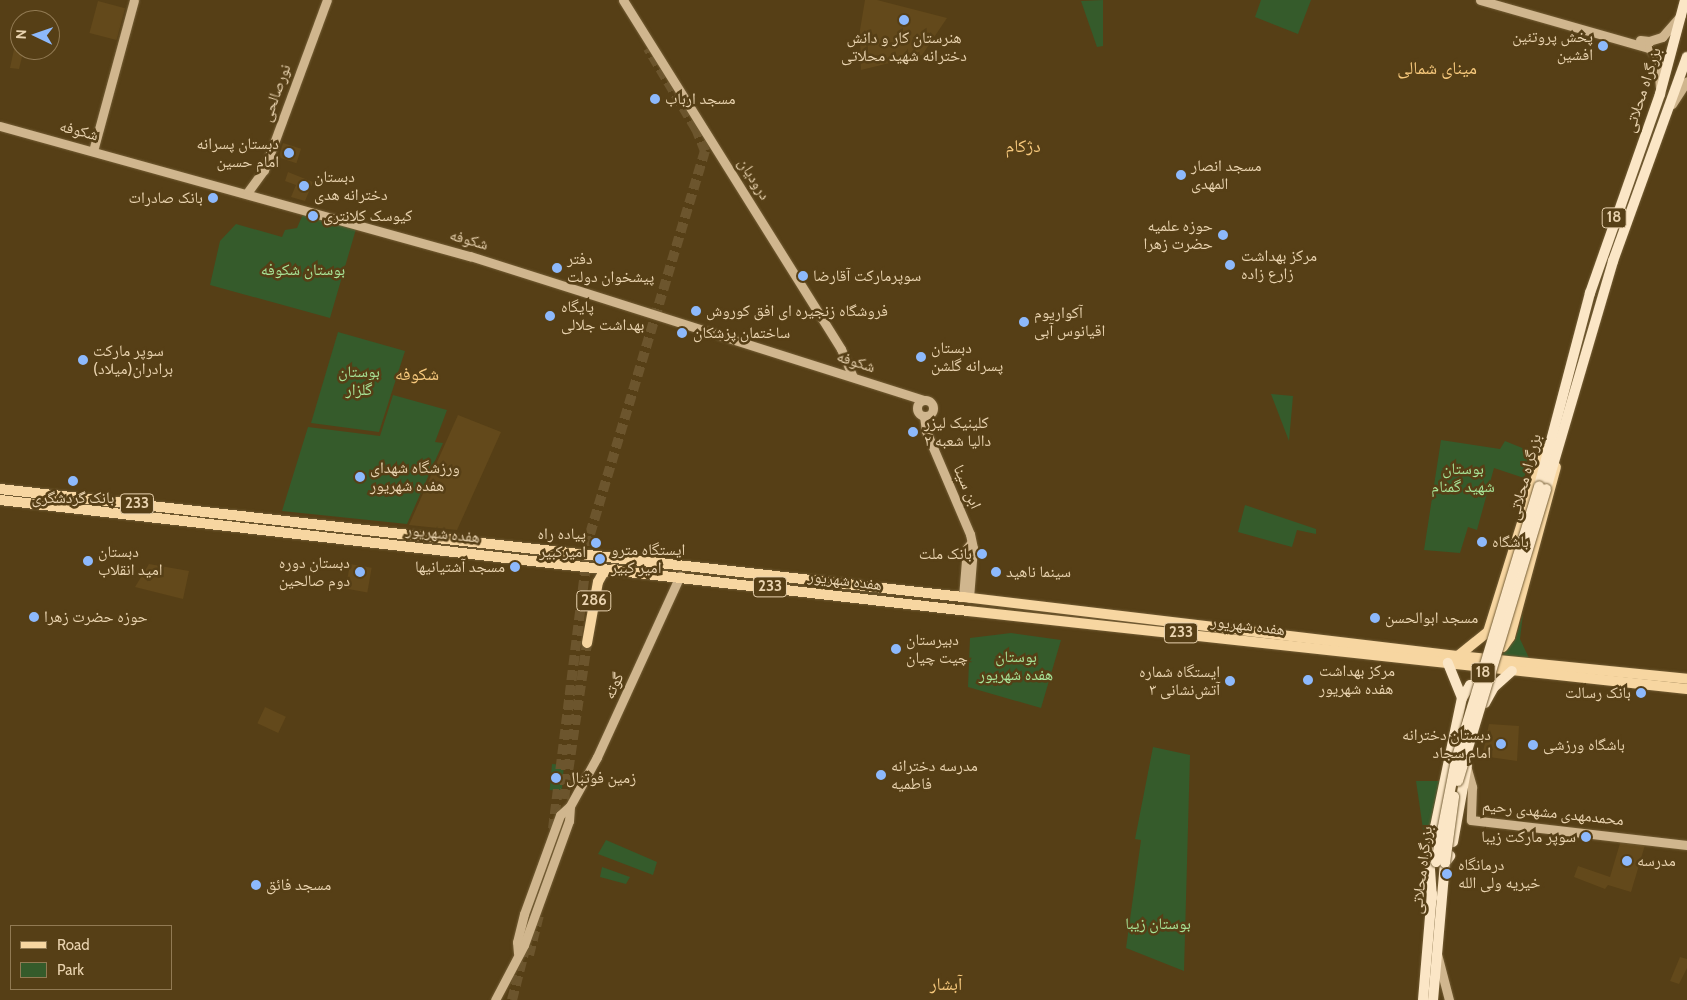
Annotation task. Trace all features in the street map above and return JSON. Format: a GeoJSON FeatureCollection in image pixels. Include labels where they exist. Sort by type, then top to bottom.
{"type":"FeatureCollection","features":[{"type":"Feature","properties":{"kind":"highway","name":"بزرگراه محلاتی"},"geometry":{"type":"LineString","coordinates":[[1558,431],[1590,293],[1660,94],[1684,12],[1685,0]]}},
{"type":"Feature","properties":{"kind":"highway","name":"بزرگراه محلاتی"},"geometry":{"type":"LineString","coordinates":[[1424,1000],[1432,898],[1460,773],[1558,431],[1613,261],[1687,57]]}},
{"type":"Feature","properties":{"kind":"highway"},"geometry":{"type":"LineString","coordinates":[[1448,663],[1462,698]]}},
{"type":"Feature","properties":{"kind":"highway"},"geometry":{"type":"LineString","coordinates":[[1488,694],[1512,671]]}},
{"type":"Feature","properties":{"kind":"highway"},"geometry":{"type":"LineString","coordinates":[[1432,898],[1430,867],[1434,827],[1462,698],[1467,687],[1477,682],[1487,684],[1488,694],[1466,767],[1450,856],[1440,863]]}},
{"type":"Feature","properties":{"kind":"highway","name":"بزرگراه محلاتی"},"geometry":{"type":"LineString","coordinates":[[1433,1000],[1440,863]]}},
{"type":"Feature","properties":{"kind":"main road"},"geometry":{"type":"LineString","coordinates":[[93,151],[134,0]]}},
{"type":"Feature","properties":{"kind":"main road","name":"نورصالحی"},"geometry":{"type":"LineString","coordinates":[[247,193],[264,170],[327,0]]}},
{"type":"Feature","properties":{"kind":"main road","name":"درودیان"},"geometry":{"type":"LineString","coordinates":[[623,0],[841,349],[853,377]]}},
{"type":"Feature","properties":{"kind":"main road"},"geometry":{"type":"LineString","coordinates":[[1480,0],[1629,40],[1655,53],[1659,66],[1660,94]]}},
{"type":"Feature","properties":{"kind":"main road"},"geometry":{"type":"LineString","coordinates":[[1629,40],[1658,39],[1684,12]]}},
{"type":"Feature","properties":{"kind":"main road"},"geometry":{"type":"LineString","coordinates":[[1666,115],[1687,81]]}},
{"type":"Feature","properties":{"kind":"main road","name":"شکوفه"},"geometry":{"type":"LineString","coordinates":[[0,126],[247,193],[558,282],[924,400]]}},
{"type":"Feature","properties":{"kind":"main road","name":"ابن سینا"},"geometry":{"type":"LineString","coordinates":[[924,400],[932,407],[929,414],[924,416],[926,431],[967,524],[971,543],[967,548],[966,597]]}},
{"type":"Feature","properties":{"kind":"main road"},"geometry":{"type":"LineString","coordinates":[[1558,431],[1552,491],[1510,638],[1503,647],[1496,647],[1490,643],[1488,632],[1530,494],[1558,431]]}},
{"type":"Feature","properties":{"kind":"main road","name":"هفده شهریور"},"geometry":{"type":"LineString","coordinates":[[0,489],[274,518],[966,597],[1458,656],[1687,679]]}},
{"type":"Feature","properties":{"kind":"main road","name":"هفده شهریور"},"geometry":{"type":"LineString","coordinates":[[0,500],[271,532],[615,568],[968,611],[1687,689]]}},
{"type":"Feature","properties":{"kind":"main road"},"geometry":{"type":"LineString","coordinates":[[271,532],[274,518]]}},
{"type":"Feature","properties":{"kind":"main road","name":"286"},"geometry":{"type":"LineString","coordinates":[[587,643],[598,582],[603,573],[615,568]]}},
{"type":"Feature","properties":{"kind":"main road","name":"گوته"},"geometry":{"type":"LineString","coordinates":[[518,953],[522,922],[560,815],[570,806],[614,722],[680,576]]}},
{"type":"Feature","properties":{"kind":"main road"},"geometry":{"type":"LineString","coordinates":[[966,597],[968,611]]}},
{"type":"Feature","properties":{"kind":"main road"},"geometry":{"type":"LineString","coordinates":[[1458,656],[1488,632]]}},
{"type":"Feature","properties":{"kind":"main road","name":"محمدمهدی مشهدی رحیم"},"geometry":{"type":"LineString","coordinates":[[1466,767],[1472,786],[1471,820],[1687,845]]}},
{"type":"Feature","properties":{"kind":"main road","name":"گوته"},"geometry":{"type":"LineString","coordinates":[[495,1000],[518,953],[524,945],[569,821],[570,806]]}},
{"type":"Feature","properties":{"kind":"main road"},"geometry":{"type":"LineString","coordinates":[[522,922],[532,924]]}},
{"type":"Feature","properties":{"kind":"main road"},"geometry":{"type":"LineString","coordinates":[[1436,952],[1449,1000]]}},
{"type":"Feature","properties":{"kind":"shaded area"},"geometry":{"type":"Polygon","coordinates":[[[865,0],[877,0],[947,18],[922,55],[861,70],[860,30],[865,0]]]}},
{"type":"Feature","properties":{"kind":"shaded area"},"geometry":{"type":"Polygon","coordinates":[[[98,1],[125,8],[117,40],[89,33],[98,1]]]}},
{"type":"Feature","properties":{"kind":"shaded area"},"geometry":{"type":"Polygon","coordinates":[[[12,60],[21,60],[19,69],[10,68],[12,60]]]}},
{"type":"Feature","properties":{"kind":"shaded area","name":"دبستان پسرانه امام حسین"},"geometry":{"type":"Polygon","coordinates":[[[283,143],[301,149],[296,163],[278,157],[283,143]]]}},
{"type":"Feature","properties":{"kind":"shaded area","name":"دبستان دخترانه هدی"},"geometry":{"type":"Polygon","coordinates":[[[288,172],[313,182],[305,201],[291,197],[296,185],[285,181],[288,172]]]}},
{"type":"Feature","properties":{"kind":"shaded area"},"geometry":{"type":"Polygon","coordinates":[[[458,415],[501,432],[457,530],[409,525],[458,415]]]}},
{"type":"Feature","properties":{"kind":"shaded area"},"geometry":{"type":"Polygon","coordinates":[[[149,564],[189,571],[183,599],[135,587],[149,564]]]}},
{"type":"Feature","properties":{"kind":"shaded area"},"geometry":{"type":"Polygon","coordinates":[[[350,564],[372,568],[367,592],[346,589],[350,564]]]}},
{"type":"Feature","properties":{"kind":"shaded area"},"geometry":{"type":"Polygon","coordinates":[[[265,707],[286,717],[278,733],[257,723],[265,707]]]}},
{"type":"Feature","properties":{"kind":"shaded area","name":"دبستان دخترانه امام سجاد"},"geometry":{"type":"Polygon","coordinates":[[[1489,724],[1519,726],[1517,761],[1482,756],[1489,724]]]}},
{"type":"Feature","properties":{"kind":"shaded area","name":"مدرسه"},"geometry":{"type":"Polygon","coordinates":[[[1621,840],[1645,845],[1631,892],[1608,885],[1605,889],[1574,877],[1578,866],[1610,877],[1621,840]]]}},
{"type":"Feature","properties":{"kind":"shaded area"},"geometry":{"type":"Polygon","coordinates":[[[1680,957],[1687,959],[1687,968],[1679,984],[1670,981],[1680,957]]]}},
{"type":"Feature","properties":{"kind":"green space"},"geometry":{"type":"Polygon","coordinates":[[[1103,0],[1103,46],[1097,47],[1081,1],[1103,0]]]}},
{"type":"Feature","properties":{"kind":"green space"},"geometry":{"type":"Polygon","coordinates":[[[1261,0],[1311,0],[1298,34],[1255,17],[1261,0]]]}},
{"type":"Feature","properties":{"kind":"green space","name":"بوستان شکوفه"},"geometry":{"type":"Polygon","coordinates":[[[303,214],[356,229],[330,318],[210,285],[220,241],[236,224],[282,237],[285,230],[297,228],[303,214]]]}},
{"type":"Feature","properties":{"kind":"green space","name":"بوستان گلزار"},"geometry":{"type":"Polygon","coordinates":[[[338,332],[405,351],[379,432],[311,423],[338,332]]]}},
{"type":"Feature","properties":{"kind":"green space"},"geometry":{"type":"Polygon","coordinates":[[[1271,394],[1293,396],[1289,441],[1271,394]]]}},
{"type":"Feature","properties":{"kind":"green space","name":"ورزشگاه شهدای هفده شهریور"},"geometry":{"type":"Polygon","coordinates":[[[393,395],[447,410],[435,442],[443,443],[407,524],[282,511],[308,427],[380,436],[393,395]]]}},
{"type":"Feature","properties":{"kind":"green space","name":"بوستان شهید گمنام"},"geometry":{"type":"Polygon","coordinates":[[[1441,440],[1500,449],[1505,441],[1532,452],[1524,478],[1494,468],[1477,530],[1468,527],[1460,553],[1424,550],[1441,440]]]}},
{"type":"Feature","properties":{"kind":"green space"},"geometry":{"type":"Polygon","coordinates":[[[1245,505],[1316,529],[1316,534],[1297,530],[1292,547],[1238,532],[1245,505]]]}},
{"type":"Feature","properties":{"kind":"green space"},"geometry":{"type":"Polygon","coordinates":[[[1523,614],[1520,639],[1529,658],[1501,656],[1515,640],[1523,614]]]}},
{"type":"Feature","properties":{"kind":"green space","name":"بوستان هفده شهریور"},"geometry":{"type":"Polygon","coordinates":[[[1011,633],[1061,640],[1041,708],[968,687],[970,638],[1011,633]]]}},
{"type":"Feature","properties":{"kind":"green space","name":"بوستان زیبا"},"geometry":{"type":"Polygon","coordinates":[[[1153,747],[1190,755],[1184,971],[1126,948],[1141,840],[1135,839],[1153,747]]]}},
{"type":"Feature","properties":{"kind":"green space","name":"زمین فوتبال"},"geometry":{"type":"Polygon","coordinates":[[[552,764],[564,765],[562,791],[550,790],[552,764]]]}},
{"type":"Feature","properties":{"kind":"green space"},"geometry":{"type":"Polygon","coordinates":[[[1416,781],[1440,781],[1428,863],[1416,781]]]}},
{"type":"Feature","properties":{"kind":"green space"},"geometry":{"type":"Polygon","coordinates":[[[606,840],[657,862],[653,875],[598,854],[606,840]]]}},
{"type":"Feature","properties":{"kind":"green space"},"geometry":{"type":"Polygon","coordinates":[[[602,867],[630,877],[626,884],[600,877],[602,867]]]}},
{"type":"Feature","properties":{"kind":"tunnel"},"geometry":{"type":"LineString","coordinates":[[553,829],[590,534],[705,151],[696,129],[648,48]]}},
{"type":"Feature","properties":{"kind":"tunnel"},"geometry":{"type":"LineString","coordinates":[[564,799],[587,643]]}},
{"type":"Feature","properties":{"kind":"tunnel"},"geometry":{"type":"LineString","coordinates":[[555,851],[561,818]]}},
{"type":"Feature","properties":{"kind":"tunnel"},"geometry":{"type":"LineString","coordinates":[[536,904],[546,863]]}},
{"type":"Feature","properties":{"kind":"tunnel"},"geometry":{"type":"LineString","coordinates":[[529,955],[540,911]]}},
{"type":"Feature","properties":{"kind":"tunnel"},"geometry":{"type":"LineString","coordinates":[[512,1000],[526,945]]}},
{"type":"Feature","properties":{"kind":"place","name":"هنرستان کار و دانش دخترانه شهید محلاتی"},"geometry":{"type":"Point","coordinates":[904,20]}},
{"type":"Feature","properties":{"kind":"place","name":"پخش پروتئین افشین"},"geometry":{"type":"Point","coordinates":[1603,46]}},
{"type":"Feature","properties":{"kind":"place","name":"مسجد ارباب"},"geometry":{"type":"Point","coordinates":[655,99]}},
{"type":"Feature","properties":{"kind":"place","name":"دبستان پسرانه امام حسین"},"geometry":{"type":"Point","coordinates":[289,153]}},
{"type":"Feature","properties":{"kind":"place","name":"مسجد انصار المهدی"},"geometry":{"type":"Point","coordinates":[1181,175]}},
{"type":"Feature","properties":{"kind":"place","name":"دبستان دخترانه هدی"},"geometry":{"type":"Point","coordinates":[304,186]}},
{"type":"Feature","properties":{"kind":"place","name":"بانک صادرات"},"geometry":{"type":"Point","coordinates":[213,198]}},
{"type":"Feature","properties":{"kind":"place","name":"کیوسک کلانتری"},"geometry":{"type":"Point","coordinates":[313,216]}},
{"type":"Feature","properties":{"kind":"place","name":"حوزه علمیه حضرت زهرا"},"geometry":{"type":"Point","coordinates":[1223,235]}},
{"type":"Feature","properties":{"kind":"place","name":"مرکز بهداشت زارع زاده"},"geometry":{"type":"Point","coordinates":[1230,265]}},
{"type":"Feature","properties":{"kind":"place","name":"دفتر پیشخوان دولت"},"geometry":{"type":"Point","coordinates":[557,268]}},
{"type":"Feature","properties":{"kind":"place","name":"سوپرمارکت آقارضا"},"geometry":{"type":"Point","coordinates":[803,276]}},
{"type":"Feature","properties":{"kind":"place","name":"فروشگاه زنجیره ای افق کوروش"},"geometry":{"type":"Point","coordinates":[696,311]}},
{"type":"Feature","properties":{"kind":"place","name":"پایگاه بهداشت جلالی"},"geometry":{"type":"Point","coordinates":[550,316]}},
{"type":"Feature","properties":{"kind":"place","name":"آکواریوم اقیانوس آبی"},"geometry":{"type":"Point","coordinates":[1024,322]}},
{"type":"Feature","properties":{"kind":"place","name":"ساختمان پزشکان"},"geometry":{"type":"Point","coordinates":[682,333]}},
{"type":"Feature","properties":{"kind":"place","name":"دبستان پسرانه گلشن"},"geometry":{"type":"Point","coordinates":[921,357]}},
{"type":"Feature","properties":{"kind":"place","name":"سوپر مارکت برادران(میلاد)"},"geometry":{"type":"Point","coordinates":[83,360]}},
{"type":"Feature","properties":{"kind":"place","name":"کلینیک لیزر دالیا شعبه ۲"},"geometry":{"type":"Point","coordinates":[913,432]}},
{"type":"Feature","properties":{"kind":"place","name":"ورزشگاه شهدای هفده شهریور"},"geometry":{"type":"Point","coordinates":[360,477]}},
{"type":"Feature","properties":{"kind":"place","name":"بانک گردشگری"},"geometry":{"type":"Point","coordinates":[73,481]}},
{"type":"Feature","properties":{"kind":"place","name":"باشگاه"},"geometry":{"type":"Point","coordinates":[1482,542]}},
{"type":"Feature","properties":{"kind":"place","name":"پیاده راه امیرکبیر"},"geometry":{"type":"Point","coordinates":[596,543]}},
{"type":"Feature","properties":{"kind":"place","name":"بانک ملت"},"geometry":{"type":"Point","coordinates":[982,554]}},
{"type":"Feature","properties":{"kind":"place","name":"ایستگاه مترو امیر کبیر"},"geometry":{"type":"Point","coordinates":[600,559]}},
{"type":"Feature","properties":{"kind":"place","name":"دبستان امید انقلاب"},"geometry":{"type":"Point","coordinates":[88,561]}},
{"type":"Feature","properties":{"kind":"place","name":"مسجد آشتیانیها"},"geometry":{"type":"Point","coordinates":[515,567]}},
{"type":"Feature","properties":{"kind":"place","name":"دبستان دوره دوم صالحین"},"geometry":{"type":"Point","coordinates":[360,572]}},
{"type":"Feature","properties":{"kind":"place","name":"سینما ناهید"},"geometry":{"type":"Point","coordinates":[996,572]}},
{"type":"Feature","properties":{"kind":"place","name":"حوزه حضرت زهرا"},"geometry":{"type":"Point","coordinates":[34,617]}},
{"type":"Feature","properties":{"kind":"place","name":"مسجد ابوالحسن"},"geometry":{"type":"Point","coordinates":[1375,618]}},
{"type":"Feature","properties":{"kind":"place","name":"دبیرستان چیت چیان"},"geometry":{"type":"Point","coordinates":[896,649]}},
{"type":"Feature","properties":{"kind":"place","name":"مرکز بهداشت هفده شهریور"},"geometry":{"type":"Point","coordinates":[1308,680]}},
{"type":"Feature","properties":{"kind":"place","name":"ایستگاه شماره ۳ آتش‌نشانی"},"geometry":{"type":"Point","coordinates":[1230,681]}},
{"type":"Feature","properties":{"kind":"place","name":"بانک رسالت"},"geometry":{"type":"Point","coordinates":[1641,693]}},
{"type":"Feature","properties":{"kind":"place","name":"دبستان دخترانه امام سجاد"},"geometry":{"type":"Point","coordinates":[1501,744]}},
{"type":"Feature","properties":{"kind":"place","name":"باشگاه ورزشی"},"geometry":{"type":"Point","coordinates":[1533,745]}},
{"type":"Feature","properties":{"kind":"place","name":"مدرسه دخترانه فاطمیه"},"geometry":{"type":"Point","coordinates":[881,775]}},
{"type":"Feature","properties":{"kind":"place","name":"زمین فوتبال"},"geometry":{"type":"Point","coordinates":[556,778]}},
{"type":"Feature","properties":{"kind":"place","name":"سوپر مارکت زیبا"},"geometry":{"type":"Point","coordinates":[1586,837]}},
{"type":"Feature","properties":{"kind":"place","name":"مدرسه"},"geometry":{"type":"Point","coordinates":[1627,861]}},
{"type":"Feature","properties":{"kind":"place","name":"درمانگاه خیریه ولی الله"},"geometry":{"type":"Point","coordinates":[1447,874]}},
{"type":"Feature","properties":{"kind":"place","name":"مسجد فائق"},"geometry":{"type":"Point","coordinates":[256,885]}},
{"type":"Feature","properties":{"kind":"district","name":"مینای شمالی"},"geometry":{"type":"Point","coordinates":[1437,68]}},
{"type":"Feature","properties":{"kind":"district","name":"دژکام"},"geometry":{"type":"Point","coordinates":[1023,146]}},
{"type":"Feature","properties":{"kind":"district","name":"شکوفه"},"geometry":{"type":"Point","coordinates":[417,374]}},
{"type":"Feature","properties":{"kind":"district","name":"آبشار"},"geometry":{"type":"Point","coordinates":[946,984]}}]}
